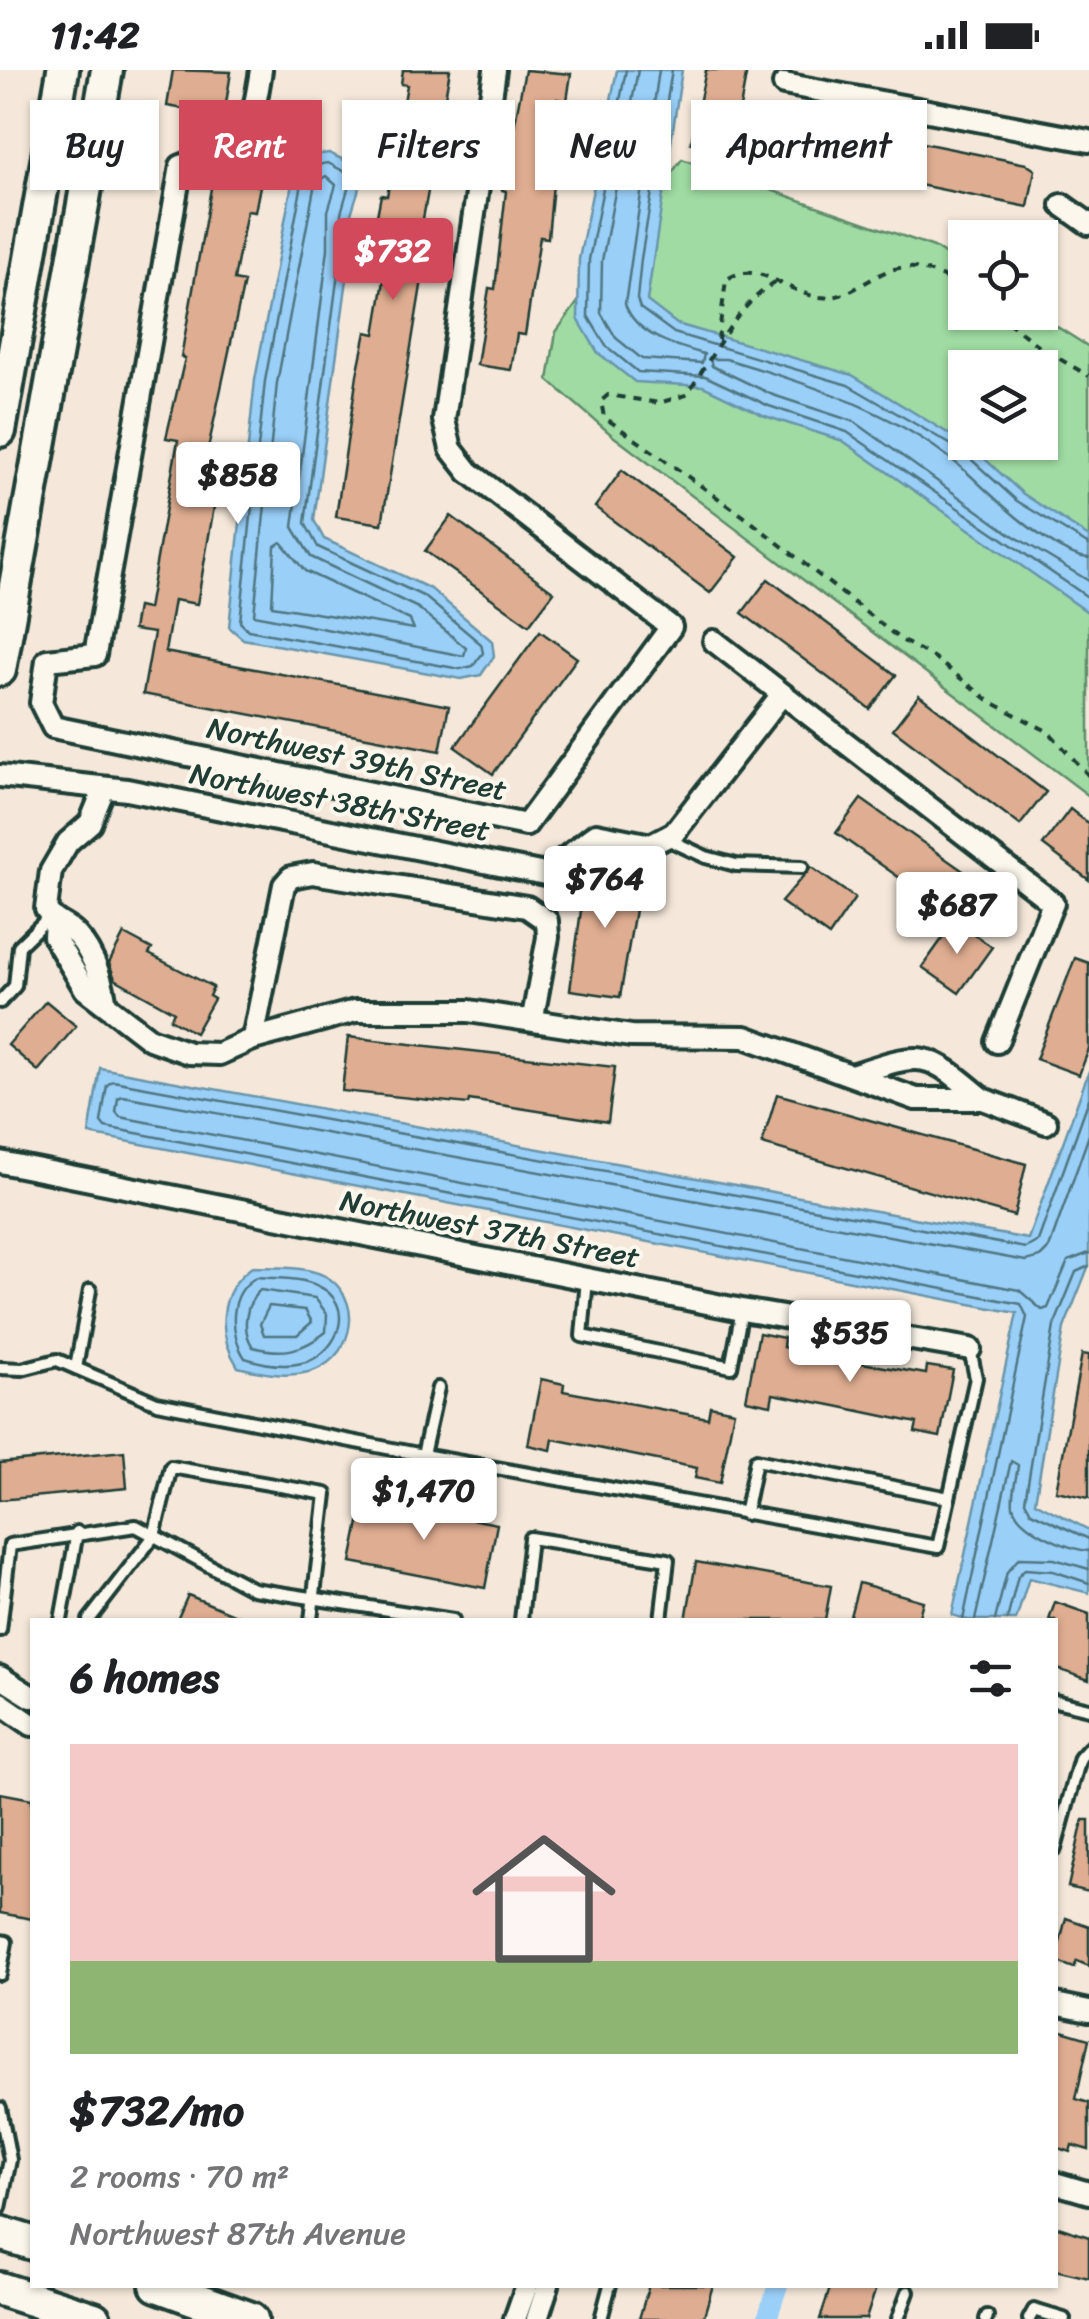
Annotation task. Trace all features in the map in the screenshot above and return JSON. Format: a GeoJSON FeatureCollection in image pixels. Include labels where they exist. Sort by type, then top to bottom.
{"type":"FeatureCollection","features":[{"type":"Feature","properties":{"kind":"main road"},"geometry":{"type":"LineString","coordinates":[[0,431],[4,381],[62,70]]}},
{"type":"Feature","properties":{"kind":"main road"},"geometry":{"type":"LineString","coordinates":[[0,670],[107,70]]}},
{"type":"Feature","properties":{"kind":"main road"},"geometry":{"type":"LineString","coordinates":[[0,2234],[30,2242]]}},
{"type":"Feature","properties":{"kind":"main road"},"geometry":{"type":"LineString","coordinates":[[165,2288],[251,2319]]}},
{"type":"Feature","properties":{"kind":"main road"},"geometry":{"type":"LineString","coordinates":[[0,2289],[94,2319]]}},
{"type":"Feature","properties":{"kind":"street","name":"Northwest 39th Street"},"geometry":{"type":"LineString","coordinates":[[260,70],[253,120],[238,142],[180,166],[96,654],[47,660],[40,703],[53,727],[526,825],[671,627],[469,472],[450,449],[444,420],[449,364],[495,70]]}},
{"type":"Feature","properties":{"kind":"street"},"geometry":{"type":"LineString","coordinates":[[780,77],[1089,141]]}},
{"type":"Feature","properties":{"kind":"street"},"geometry":{"type":"LineString","coordinates":[[1062,204],[1089,224]]}},
{"type":"Feature","properties":{"kind":"street"},"geometry":{"type":"LineString","coordinates":[[714,641],[780,697],[1053,904],[998,1042]]}},
{"type":"Feature","properties":{"kind":"street"},"geometry":{"type":"LineString","coordinates":[[664,838],[674,834],[780,697]]}},
{"type":"Feature","properties":{"kind":"street","name":"Northwest 38th Street"},"geometry":{"type":"LineString","coordinates":[[0,776],[103,791],[127,790],[545,874],[596,834],[651,844],[664,838]]}},
{"type":"Feature","properties":{"kind":"street"},"geometry":{"type":"LineString","coordinates":[[103,791],[90,823],[68,842],[51,871],[46,910],[72,930],[102,978],[105,1000],[150,1038],[189,1053],[219,1054],[253,1039],[355,1010],[469,1011],[533,1017],[631,1036],[745,1037],[916,1098],[983,1099]]}},
{"type":"Feature","properties":{"kind":"street"},"geometry":{"type":"LineString","coordinates":[[253,1039],[284,885],[291,878],[313,873],[527,907],[546,921],[548,937],[533,1017]]}},
{"type":"Feature","properties":{"kind":"street"},"geometry":{"type":"LineString","coordinates":[[852,1075],[918,1057],[939,1062],[983,1099],[1046,1123]]}},
{"type":"Feature","properties":{"kind":"street","name":"Northwest 37th Street"},"geometry":{"type":"LineString","coordinates":[[0,1162],[742,1310],[970,1349]]}},
{"type":"Feature","properties":{"kind":"street"},"geometry":{"type":"LineString","coordinates":[[0,1677],[30,1711]]}},
{"type":"Feature","properties":{"kind":"street"},"geometry":{"type":"LineString","coordinates":[[0,1703],[30,1711]]}},
{"type":"Feature","properties":{"kind":"street"},"geometry":{"type":"LineString","coordinates":[[1058,2005],[1089,2011]]}},
{"type":"Feature","properties":{"kind":"street"},"geometry":{"type":"LineString","coordinates":[[1058,2184],[1089,2194]]}},
{"type":"Feature","properties":{"kind":"street"},"geometry":{"type":"LineString","coordinates":[[515,2319],[525,2288]]}},
{"type":"Feature","properties":{"kind":"street"},"geometry":{"type":"LineString","coordinates":[[537,2319],[547,2288]]}},
{"type":"Feature","properties":{"kind":"lane"},"geometry":{"type":"LineString","coordinates":[[664,838],[706,858],[736,865],[802,867]]}},
{"type":"Feature","properties":{"kind":"lane"},"geometry":{"type":"LineString","coordinates":[[0,1002],[15,986],[19,946],[53,919]]}},
{"type":"Feature","properties":{"kind":"lane"},"geometry":{"type":"LineString","coordinates":[[586,1279],[582,1336],[731,1367],[742,1310]]}},
{"type":"Feature","properties":{"kind":"lane"},"geometry":{"type":"LineString","coordinates":[[76,1368],[90,1290]]}},
{"type":"Feature","properties":{"kind":"lane"},"geometry":{"type":"LineString","coordinates":[[0,1368],[22,1370],[58,1360],[157,1403],[938,1547],[976,1378],[970,1349]]}},
{"type":"Feature","properties":{"kind":"lane"},"geometry":{"type":"LineString","coordinates":[[423,1455],[438,1388]]}},
{"type":"Feature","properties":{"kind":"lane"},"geometry":{"type":"LineString","coordinates":[[744,1514],[756,1460],[950,1498]]}},
{"type":"Feature","properties":{"kind":"lane"},"geometry":{"type":"LineString","coordinates":[[90,1618],[154,1536],[170,1468],[326,1494],[311,1618]]}},
{"type":"Feature","properties":{"kind":"lane"},"geometry":{"type":"LineString","coordinates":[[0,1630],[10,1545],[136,1526],[254,1590],[406,1617]]}},
{"type":"Feature","properties":{"kind":"lane"},"geometry":{"type":"LineString","coordinates":[[61,1618],[77,1532]]}},
{"type":"Feature","properties":{"kind":"lane"},"geometry":{"type":"LineString","coordinates":[[521,1618],[530,1538],[668,1560],[661,1618]]}},
{"type":"Feature","properties":{"kind":"lane"},"geometry":{"type":"LineString","coordinates":[[1058,1702],[1089,1709]]}},
{"type":"Feature","properties":{"kind":"lane"},"geometry":{"type":"LineString","coordinates":[[1058,1838],[1080,1758],[1089,1748]]}},
{"type":"Feature","properties":{"kind":"lane"},"geometry":{"type":"LineString","coordinates":[[0,1940],[6,1942],[0,1974]]}},
{"type":"Feature","properties":{"kind":"lane"},"geometry":{"type":"LineString","coordinates":[[0,2108],[10,2160],[0,2208]]}},
{"type":"Feature","properties":{"kind":"lane"},"geometry":{"type":"LineString","coordinates":[[601,2319],[609,2288]]}},
{"type":"Feature","properties":{"kind":"lane"},"geometry":{"type":"LineString","coordinates":[[898,2319],[908,2292]]}},
{"type":"Feature","properties":{"kind":"lane"},"geometry":{"type":"LineString","coordinates":[[1029,2319],[1034,2310],[1064,2319]]}},
{"type":"Feature","properties":{"kind":"path"},"geometry":{"type":"LineString","coordinates":[[714,348],[726,280],[740,270],[754,271],[818,298],[836,297],[893,268],[911,267],[948,281]]}},
{"type":"Feature","properties":{"kind":"path"},"geometry":{"type":"LineString","coordinates":[[776,282],[752,297],[714,348],[692,387],[675,401],[608,394],[601,401],[604,417],[748,520],[901,640],[933,657],[991,702],[1048,732],[1089,776]]}},
{"type":"Feature","properties":{"kind":"path"},"geometry":{"type":"LineString","coordinates":[[1015,330],[1089,376]]}},
{"type":"Feature","properties":{"kind":"green space"},"geometry":{"type":"Polygon","coordinates":[[[682,159],[691,162],[691,190],[771,190],[934,247],[948,256],[948,330],[1058,327],[1089,347],[1089,796],[613,436],[548,380],[556,332],[659,190],[671,190],[671,174],[682,159]]]}},
{"type":"Feature","properties":{"kind":"water"},"geometry":{"type":"Polygon","coordinates":[[[617,70],[682,70],[671,143],[671,100],[611,100],[617,70]]]}},
{"type":"Feature","properties":{"kind":"water"},"geometry":{"type":"Polygon","coordinates":[[[322,154],[342,159],[342,190],[359,190],[351,214],[351,250],[314,520],[324,539],[431,589],[492,641],[494,656],[481,675],[461,679],[243,639],[229,627],[255,380],[291,190],[322,190],[322,154]]]}},
{"type":"Feature","properties":{"kind":"water"},"geometry":{"type":"Polygon","coordinates":[[[593,190],[664,190],[647,301],[677,324],[852,375],[948,433],[948,460],[986,460],[1022,493],[1089,537],[1089,613],[843,441],[765,416],[703,386],[635,382],[598,353],[578,319],[579,259],[593,190]]]}},
{"type":"Feature","properties":{"kind":"water"},"geometry":{"type":"Polygon","coordinates":[[[100,1068],[1028,1239],[1089,1071],[1089,1265],[1064,1328],[1035,1502],[1089,1530],[1089,1593],[1029,1578],[1017,1618],[952,1615],[1017,1313],[89,1134],[100,1068]]]}},
{"type":"Feature","properties":{"kind":"water"},"geometry":{"type":"Polygon","coordinates":[[[252,1267],[313,1271],[341,1290],[350,1317],[343,1345],[335,1357],[309,1372],[291,1375],[238,1367],[226,1341],[224,1314],[232,1289],[252,1267]]]}},
{"type":"Feature","properties":{"kind":"building"},"geometry":{"type":"Polygon","coordinates":[[[173,70],[231,72],[227,100],[179,100],[179,108],[167,106],[173,70]]]}},
{"type":"Feature","properties":{"kind":"building"},"geometry":{"type":"Polygon","coordinates":[[[403,70],[450,70],[445,100],[404,100],[407,85],[401,84],[403,70]]]}},
{"type":"Feature","properties":{"kind":"building"},"geometry":{"type":"Polygon","coordinates":[[[525,70],[571,74],[567,100],[535,100],[535,190],[552,190],[548,238],[540,237],[525,335],[517,334],[511,370],[477,365],[489,288],[495,289],[506,191],[502,190],[515,190],[515,122],[525,70]]]}},
{"type":"Feature","properties":{"kind":"building"},"geometry":{"type":"Polygon","coordinates":[[[706,70],[747,70],[741,100],[700,100],[706,70]]]}},
{"type":"Feature","properties":{"kind":"building"},"geometry":{"type":"Polygon","coordinates":[[[927,144],[1026,164],[1035,170],[1028,207],[927,186],[927,144]]]}},
{"type":"Feature","properties":{"kind":"building"},"geometry":{"type":"Polygon","coordinates":[[[211,190],[259,190],[255,212],[247,211],[234,280],[244,282],[206,458],[222,461],[197,604],[174,600],[165,652],[449,706],[440,751],[143,694],[154,633],[133,630],[137,607],[148,609],[178,440],[166,438],[185,358],[181,357],[211,190]]]}},
{"type":"Feature","properties":{"kind":"building"},"geometry":{"type":"Polygon","coordinates":[[[388,190],[428,190],[419,241],[428,243],[382,524],[336,517],[357,375],[366,332],[375,334],[387,263],[378,261],[385,223],[376,221],[381,195],[387,196],[388,190]]]}},
{"type":"Feature","properties":{"kind":"building"},"geometry":{"type":"Polygon","coordinates":[[[622,470],[738,557],[710,593],[595,507],[622,470]]]}},
{"type":"Feature","properties":{"kind":"building"},"geometry":{"type":"Polygon","coordinates":[[[451,516],[554,592],[529,625],[425,551],[451,516]]]}},
{"type":"Feature","properties":{"kind":"building"},"geometry":{"type":"Polygon","coordinates":[[[768,579],[896,675],[870,709],[742,613],[768,579]]]}},
{"type":"Feature","properties":{"kind":"building"},"geometry":{"type":"Polygon","coordinates":[[[540,631],[577,658],[493,774],[455,747],[540,631]]]}},
{"type":"Feature","properties":{"kind":"building"},"geometry":{"type":"Polygon","coordinates":[[[919,695],[1046,792],[1020,825],[893,729],[919,695]]]}},
{"type":"Feature","properties":{"kind":"building"},"geometry":{"type":"Polygon","coordinates":[[[861,799],[993,892],[968,926],[836,833],[861,799]]]}},
{"type":"Feature","properties":{"kind":"building"},"geometry":{"type":"Polygon","coordinates":[[[1070,809],[1089,824],[1089,880],[1043,845],[1070,809]]]}},
{"type":"Feature","properties":{"kind":"building"},"geometry":{"type":"Polygon","coordinates":[[[587,867],[641,875],[620,997],[570,990],[587,867]]]}},
{"type":"Feature","properties":{"kind":"building"},"geometry":{"type":"Polygon","coordinates":[[[811,867],[855,898],[829,936],[781,902],[811,867]]]}},
{"type":"Feature","properties":{"kind":"building"},"geometry":{"type":"Polygon","coordinates":[[[955,921],[992,947],[959,993],[922,967],[955,921]]]}},
{"type":"Feature","properties":{"kind":"building"},"geometry":{"type":"Polygon","coordinates":[[[124,934],[152,949],[149,954],[213,987],[209,996],[214,999],[195,1033],[170,1019],[174,1012],[115,979],[109,963],[124,934]]]}},
{"type":"Feature","properties":{"kind":"building"},"geometry":{"type":"Polygon","coordinates":[[[1075,958],[1089,963],[1089,1049],[1079,1075],[1036,1059],[1075,958]]]}},
{"type":"Feature","properties":{"kind":"building"},"geometry":{"type":"Polygon","coordinates":[[[46,1001],[76,1026],[38,1071],[8,1045],[46,1001]]]}},
{"type":"Feature","properties":{"kind":"building"},"geometry":{"type":"Polygon","coordinates":[[[348,1037],[615,1067],[608,1122],[469,1100],[468,1104],[342,1091],[348,1037]]]}},
{"type":"Feature","properties":{"kind":"building"},"geometry":{"type":"Polygon","coordinates":[[[777,1094],[1026,1164],[1014,1216],[762,1144],[777,1094]]]}},
{"type":"Feature","properties":{"kind":"building"},"geometry":{"type":"Polygon","coordinates":[[[759,1333],[784,1338],[783,1347],[856,1362],[926,1374],[927,1366],[953,1370],[940,1437],[915,1432],[917,1423],[831,1405],[773,1394],[771,1405],[746,1400],[759,1333]]]}},
{"type":"Feature","properties":{"kind":"building"},"geometry":{"type":"Polygon","coordinates":[[[1082,1354],[1089,1355],[1089,1498],[1056,1491],[1082,1354]]]}},
{"type":"Feature","properties":{"kind":"building"},"geometry":{"type":"Polygon","coordinates":[[[541,1379],[564,1384],[563,1391],[708,1418],[710,1406],[734,1411],[720,1483],[695,1478],[697,1468],[553,1439],[551,1450],[528,1445],[541,1379]]]}},
{"type":"Feature","properties":{"kind":"building"},"geometry":{"type":"Polygon","coordinates":[[[124,1451],[127,1488],[0,1500],[0,1463],[124,1451]]]}},
{"type":"Feature","properties":{"kind":"building"},"geometry":{"type":"Polygon","coordinates":[[[364,1498],[497,1524],[485,1588],[351,1562],[364,1498]]]}},
{"type":"Feature","properties":{"kind":"building"},"geometry":{"type":"Polygon","coordinates":[[[696,1562],[831,1586],[825,1618],[686,1618],[696,1562]]]}},
{"type":"Feature","properties":{"kind":"building"},"geometry":{"type":"Polygon","coordinates":[[[859,1583],[923,1601],[919,1618],[850,1618],[859,1583]]]}},
{"type":"Feature","properties":{"kind":"building"},"geometry":{"type":"Polygon","coordinates":[[[188,1595],[243,1618],[178,1618],[188,1595]]]}},
{"type":"Feature","properties":{"kind":"building"},"geometry":{"type":"Polygon","coordinates":[[[1055,1602],[1089,1614],[1089,1680],[1058,1669],[1058,1618],[1050,1618],[1055,1602]]]}},
{"type":"Feature","properties":{"kind":"building"},"geometry":{"type":"Polygon","coordinates":[[[0,1793],[30,1799],[30,1919],[0,1913],[0,1793]]]}},
{"type":"Feature","properties":{"kind":"building"},"geometry":{"type":"Polygon","coordinates":[[[1083,1820],[1089,1820],[1089,1892],[1068,1887],[1083,1820]]]}},
{"type":"Feature","properties":{"kind":"building"},"geometry":{"type":"Polygon","coordinates":[[[1066,1918],[1089,1926],[1089,1966],[1077,1961],[1074,1968],[1058,1962],[1066,1918]]]}},
{"type":"Feature","properties":{"kind":"building"},"geometry":{"type":"Polygon","coordinates":[[[1058,2030],[1089,2039],[1076,2099],[1089,2103],[1089,2150],[1072,2145],[1070,2152],[1058,2148],[1058,2030]]]}},
{"type":"Feature","properties":{"kind":"building"},"geometry":{"type":"Polygon","coordinates":[[[1058,2227],[1089,2237],[1089,2278],[1058,2271],[1058,2227]]]}},
{"type":"Feature","properties":{"kind":"building"},"geometry":{"type":"Polygon","coordinates":[[[648,2288],[712,2288],[703,2319],[639,2319],[648,2288]]]}},
{"type":"Feature","properties":{"kind":"building"},"geometry":{"type":"Polygon","coordinates":[[[830,2288],[876,2288],[866,2319],[820,2319],[830,2288]]]}},
{"type":"Feature","properties":{"kind":"waterway"},"geometry":{"type":"LineString","coordinates":[[767,2319],[777,2288]]}}]}
